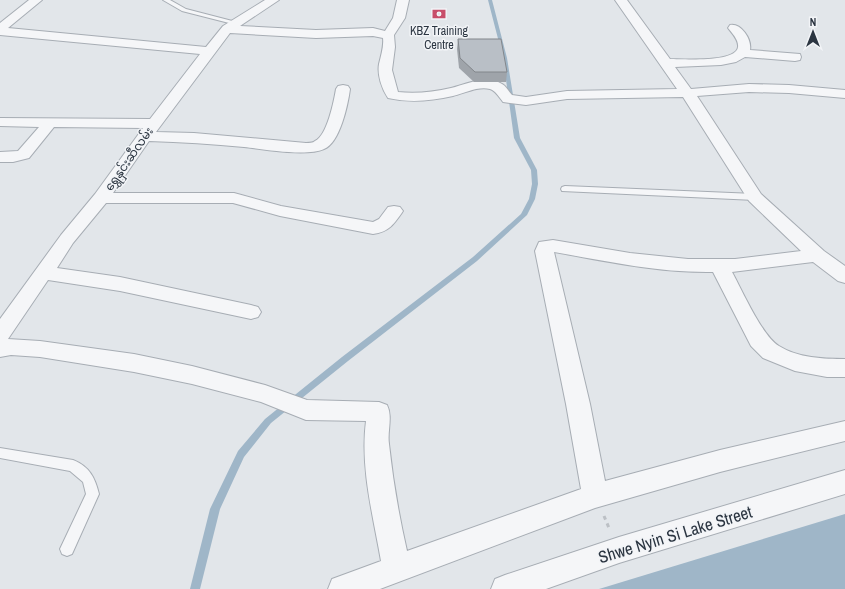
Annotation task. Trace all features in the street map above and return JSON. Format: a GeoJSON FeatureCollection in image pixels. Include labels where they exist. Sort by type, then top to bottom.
{"type":"FeatureCollection","features":[{"type":"Feature","properties":{"kind":"street"},"geometry":{"type":"LineString","coordinates":[[0,30],[36,0]]}},
{"type":"Feature","properties":{"kind":"street","name":"ရွှေနှင်းဆီလမ်း"},"geometry":{"type":"LineString","coordinates":[[0,334],[68,239],[102,198],[150,130],[209,51],[232,26],[273,0]]}},
{"type":"Feature","properties":{"kind":"street"},"geometry":{"type":"LineString","coordinates":[[388,35],[399,18],[403,0]]}},
{"type":"Feature","properties":{"kind":"street"},"geometry":{"type":"LineString","coordinates":[[621,0],[687,93],[755,196],[817,254],[845,276]]}},
{"type":"Feature","properties":{"kind":"street"},"geometry":{"type":"LineString","coordinates":[[232,26],[316,34],[373,32],[388,35]]}},
{"type":"Feature","properties":{"kind":"street"},"geometry":{"type":"LineString","coordinates":[[734,28],[744,41],[744,49],[742,53]]}},
{"type":"Feature","properties":{"kind":"street"},"geometry":{"type":"LineString","coordinates":[[0,30],[209,51]]}},
{"type":"Feature","properties":{"kind":"street"},"geometry":{"type":"LineString","coordinates":[[388,35],[390,41],[385,68],[389,88],[393,95],[412,98],[452,92],[475,85],[490,84],[498,87],[513,99],[526,101],[567,95],[687,93],[743,79],[789,89],[845,94]]}},
{"type":"Feature","properties":{"kind":"street"},"geometry":{"type":"LineString","coordinates":[[666,63],[718,63],[729,60],[742,53],[795,57]]}},
{"type":"Feature","properties":{"kind":"street"},"geometry":{"type":"LineString","coordinates":[[729,60],[743,79]]}},
{"type":"Feature","properties":{"kind":"street"},"geometry":{"type":"LineString","coordinates":[[0,122],[50,123],[150,130],[201,138],[306,148],[319,146],[325,140],[338,115],[343,89]]}},
{"type":"Feature","properties":{"kind":"street"},"geometry":{"type":"LineString","coordinates":[[0,157],[23,155],[50,123]]}},
{"type":"Feature","properties":{"kind":"street"},"geometry":{"type":"LineString","coordinates":[[102,198],[234,198],[280,210],[373,228],[380,228],[385,225],[394,210]]}},
{"type":"Feature","properties":{"kind":"street"},"geometry":{"type":"LineString","coordinates":[[595,496],[578,404],[544,251],[546,246],[644,261],[719,266],[764,263],[817,254]]}},
{"type":"Feature","properties":{"kind":"street"},"geometry":{"type":"LineString","coordinates":[[719,266],[759,340],[771,352],[795,362],[826,368],[845,368]]}},
{"type":"Feature","properties":{"kind":"street"},"geometry":{"type":"LineString","coordinates":[[43,273],[120,284],[251,312]]}},
{"type":"Feature","properties":{"kind":"street"},"geometry":{"type":"LineString","coordinates":[[0,349],[11,347],[40,349],[134,363],[192,375],[265,394],[306,410],[379,412],[376,439],[380,475],[396,568]]}},
{"type":"Feature","properties":{"kind":"street"},"geometry":{"type":"LineString","coordinates":[[342,589],[595,496],[720,461],[845,431]]}},
{"type":"Feature","properties":{"kind":"street","name":"Shwe Nyin Si Lake Street"},"geometry":{"type":"LineString","coordinates":[[505,589],[619,550],[845,482]]}},
{"type":"Feature","properties":{"kind":"lane"},"geometry":{"type":"LineString","coordinates":[[166,0],[184,10],[232,26]]}},
{"type":"Feature","properties":{"kind":"lane"},"geometry":{"type":"LineString","coordinates":[[565,190],[755,196]]}},
{"type":"Feature","properties":{"kind":"lane"},"geometry":{"type":"LineString","coordinates":[[1,456],[73,466],[89,479],[94,494],[67,549]]}},
{"type":"Feature","properties":{"kind":"path"},"geometry":{"type":"LineString","coordinates":[[595,496],[619,550]]}},
{"type":"Feature","properties":{"kind":"water"},"geometry":{"type":"Polygon","coordinates":[[[845,514],[845,589],[599,589],[845,514]]]}},
{"type":"Feature","properties":{"kind":"building"},"geometry":{"type":"Polygon","coordinates":[[[458,39],[501,39],[507,72],[475,72],[460,58],[458,39]]]}},
{"type":"Feature","properties":{"kind":"waterway"},"geometry":{"type":"LineString","coordinates":[[195,589],[215,509],[241,454],[268,421],[345,359],[475,259],[524,215],[532,199],[535,184],[534,170],[517,138],[505,58],[490,0]]}},
{"type":"Feature","properties":{"kind":"place","name":"KBZ Training Centre"},"geometry":{"type":"Point","coordinates":[439,14]}}]}
